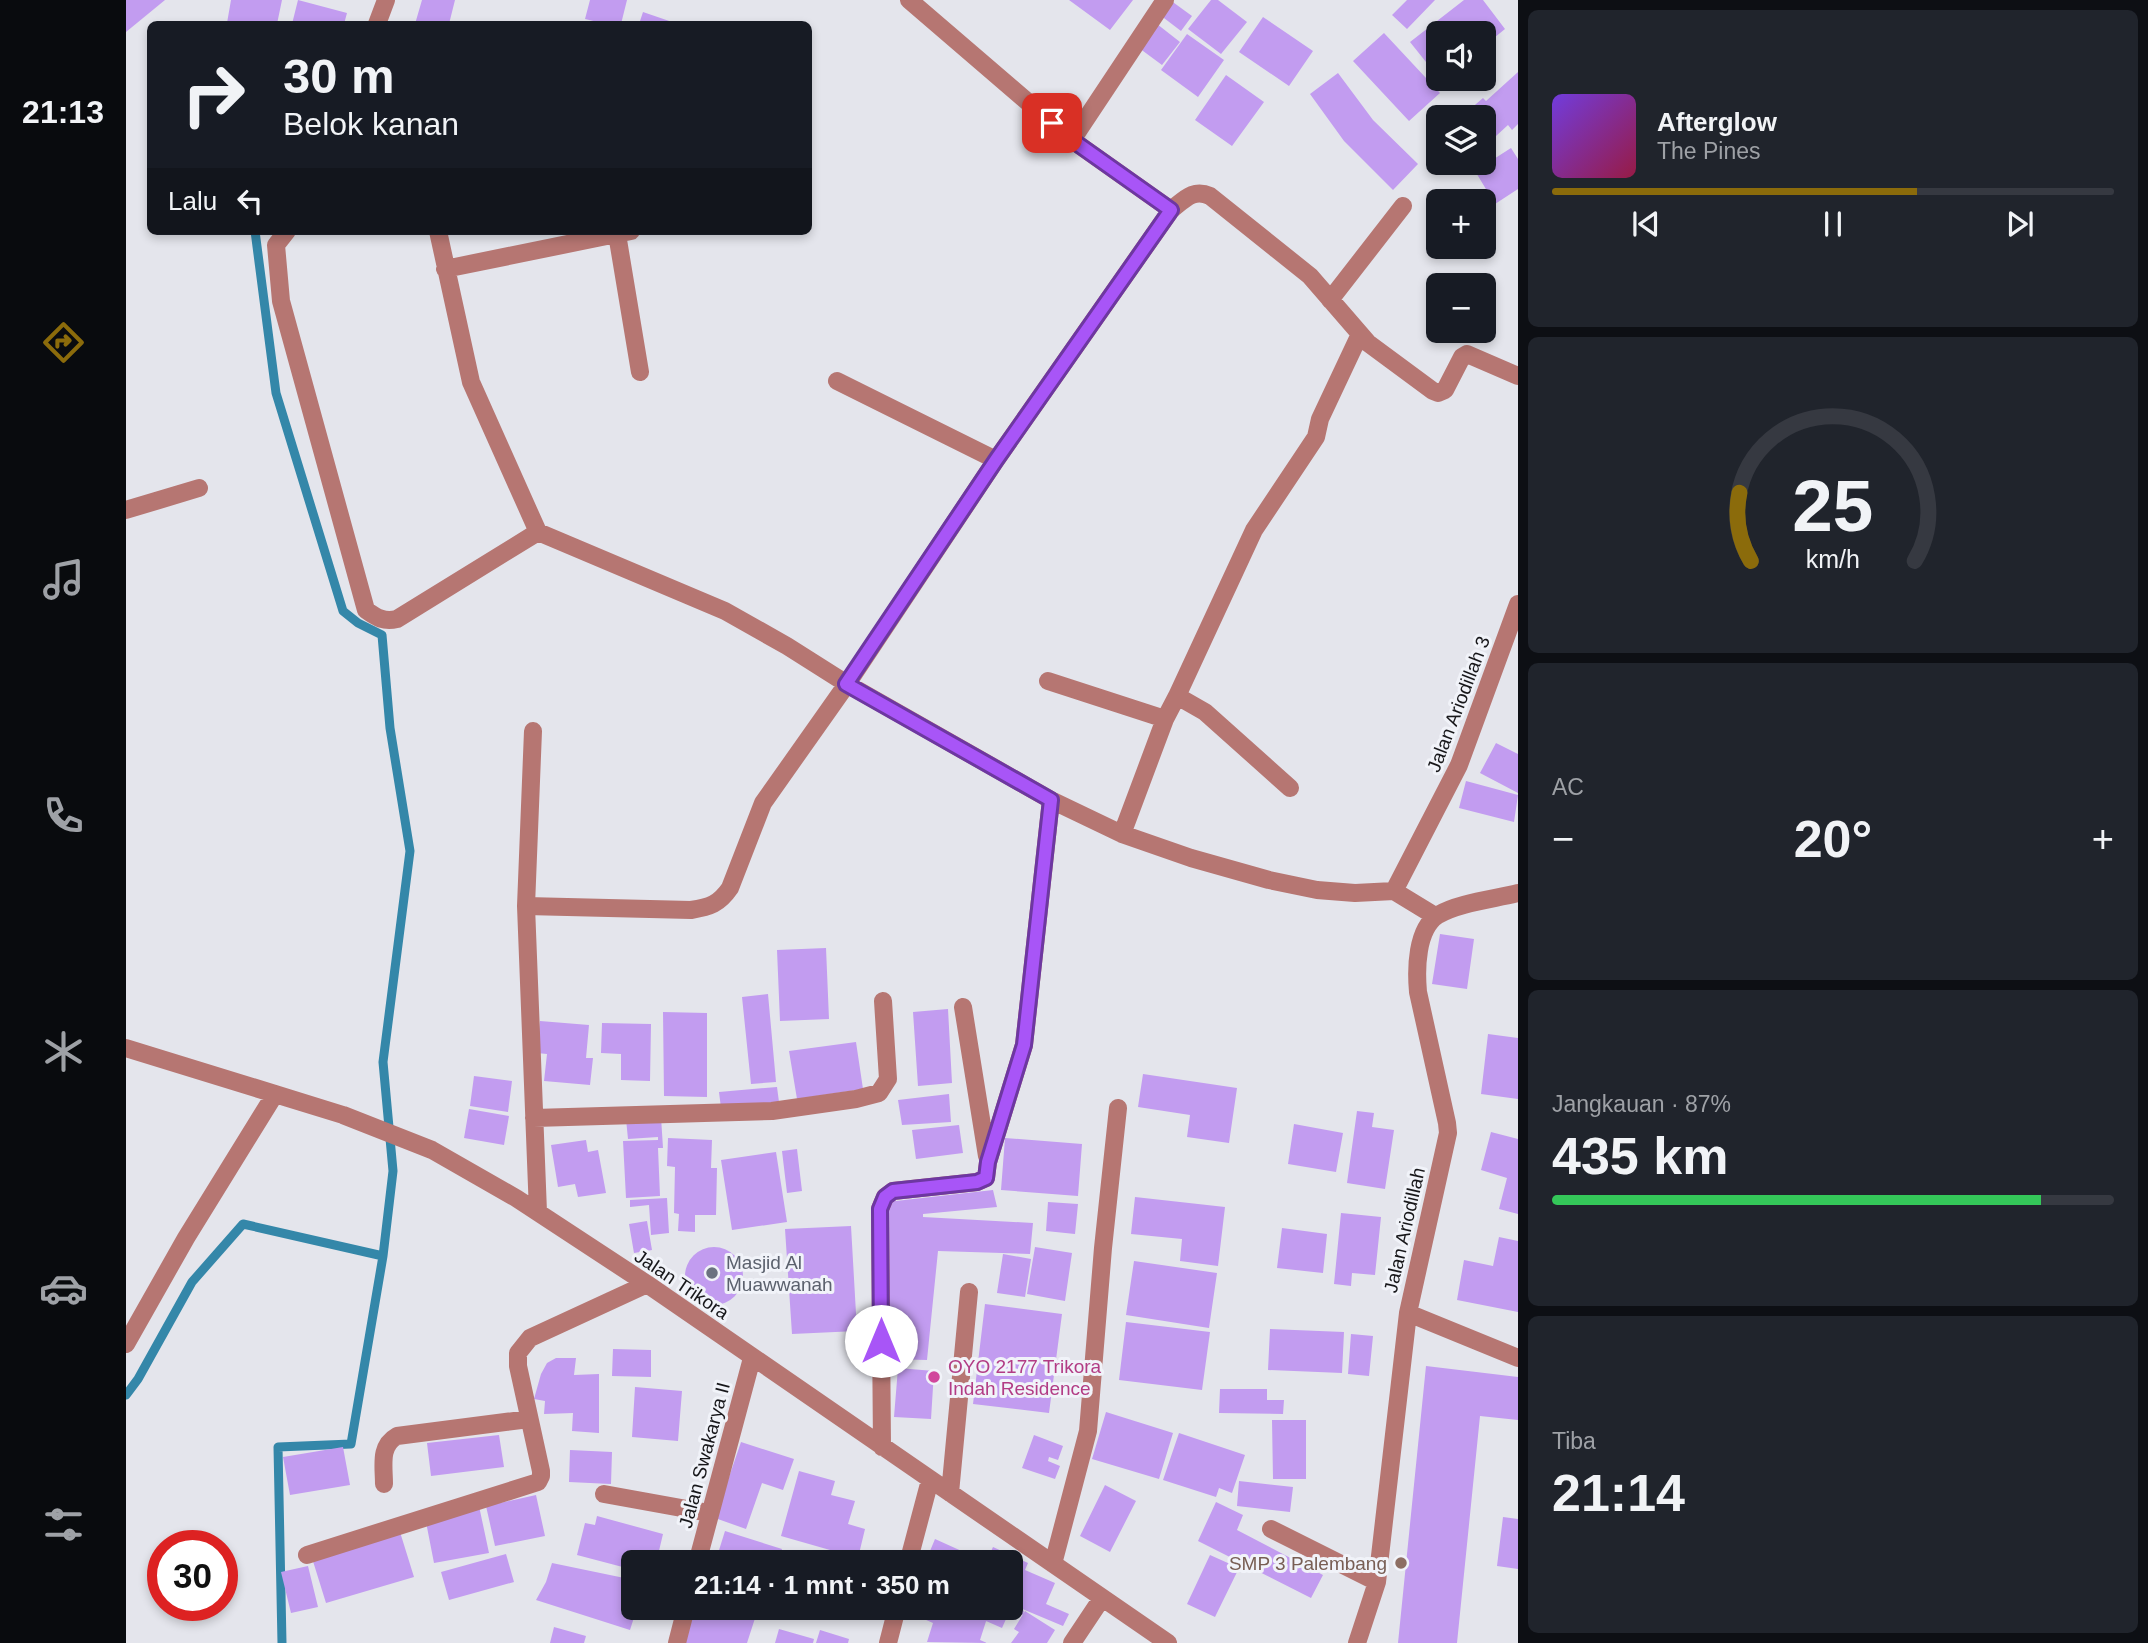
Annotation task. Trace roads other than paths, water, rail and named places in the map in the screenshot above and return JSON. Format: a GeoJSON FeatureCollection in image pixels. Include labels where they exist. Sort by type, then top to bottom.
{"type":"FeatureCollection","features":[{"type":"Feature","properties":{"kind":"street"},"geometry":{"type":"LineString","coordinates":[[378,21],[386,0]]}},
{"type":"Feature","properties":{"kind":"street"},"geometry":{"type":"LineString","coordinates":[[909,0],[1072,140],[1171,210]]}},
{"type":"Feature","properties":{"kind":"street"},"geometry":{"type":"LineString","coordinates":[[1072,140],[1165,0]]}},
{"type":"Feature","properties":{"kind":"street"},"geometry":{"type":"LineString","coordinates":[[526,906],[691,910],[710,907],[721,900],[730,888],[763,803],[996,460],[1171,210],[1192,193],[1201,192],[1210,196],[1310,276],[1368,343],[1438,393],[1448,386],[1462,358],[1467,354],[1518,376]]}},
{"type":"Feature","properties":{"kind":"street"},"geometry":{"type":"LineString","coordinates":[[1330,300],[1403,206]]}},
{"type":"Feature","properties":{"kind":"street"},"geometry":{"type":"LineString","coordinates":[[284,235],[276,245],[281,301],[366,610],[386,621],[397,619],[538,532]]}},
{"type":"Feature","properties":{"kind":"street"},"geometry":{"type":"LineString","coordinates":[[439,235],[471,382],[538,532],[725,611],[846,684],[1051,800],[1122,834],[1191,858],[1269,880],[1317,890],[1356,893],[1394,891],[1435,916],[1451,909],[1518,893]]}},
{"type":"Feature","properties":{"kind":"street"},"geometry":{"type":"LineString","coordinates":[[445,269],[614,235]]}},
{"type":"Feature","properties":{"kind":"street"},"geometry":{"type":"LineString","coordinates":[[624,235],[640,372]]}},
{"type":"Feature","properties":{"kind":"street"},"geometry":{"type":"LineString","coordinates":[[1122,834],[1165,719],[1254,530],[1316,437],[1320,419],[1360,334]]}},
{"type":"Feature","properties":{"kind":"street"},"geometry":{"type":"LineString","coordinates":[[837,381],[996,460]]}},
{"type":"Feature","properties":{"kind":"street"},"geometry":{"type":"LineString","coordinates":[[126,510],[199,488]]}},
{"type":"Feature","properties":{"kind":"street","name":"Jalan Ariodillah 3"},"geometry":{"type":"LineString","coordinates":[[1394,891],[1459,765],[1518,604]]}},
{"type":"Feature","properties":{"kind":"street"},"geometry":{"type":"LineString","coordinates":[[1048,681],[1165,719]]}},
{"type":"Feature","properties":{"kind":"street"},"geometry":{"type":"LineString","coordinates":[[1177,696],[1205,712],[1290,788]]}},
{"type":"Feature","properties":{"kind":"street"},"geometry":{"type":"LineString","coordinates":[[533,731],[526,906],[538,1213]]}},
{"type":"Feature","properties":{"kind":"street"},"geometry":{"type":"LineString","coordinates":[[882,1447],[880,1209],[885,1197],[893,1191],[985,1180],[988,1162],[1024,1045],[1051,800]]}},
{"type":"Feature","properties":{"kind":"street","name":"Jalan Ariodillah"},"geometry":{"type":"LineString","coordinates":[[1357,1643],[1377,1582],[1408,1313],[1448,1133],[1426,1038],[1416,974],[1424,933],[1435,916]]}},
{"type":"Feature","properties":{"kind":"street"},"geometry":{"type":"LineString","coordinates":[[534,1118],[772,1111],[856,1099],[878,1093],[888,1079],[883,1001]]}},
{"type":"Feature","properties":{"kind":"street"},"geometry":{"type":"LineString","coordinates":[[963,1007],[988,1162]]}},
{"type":"Feature","properties":{"kind":"street","name":"Jalan Trikora"},"geometry":{"type":"LineString","coordinates":[[126,1048],[363,1123],[432,1150],[516,1198],[647,1284],[1168,1643]]}},
{"type":"Feature","properties":{"kind":"street"},"geometry":{"type":"LineString","coordinates":[[126,1344],[186,1238],[275,1094]]}},
{"type":"Feature","properties":{"kind":"street"},"geometry":{"type":"LineString","coordinates":[[1053,1564],[1087,1432],[1118,1108]]}},
{"type":"Feature","properties":{"kind":"street"},"geometry":{"type":"LineString","coordinates":[[307,1555],[538,1482],[541,1471],[517,1366],[518,1353],[530,1338],[647,1284]]}},
{"type":"Feature","properties":{"kind":"street"},"geometry":{"type":"LineString","coordinates":[[950,1493],[969,1292]]}},
{"type":"Feature","properties":{"kind":"street"},"geometry":{"type":"LineString","coordinates":[[1408,1313],[1518,1358]]}},
{"type":"Feature","properties":{"kind":"street","name":"Jalan Swakarya II"},"geometry":{"type":"LineString","coordinates":[[700,1550],[752,1358]]}},
{"type":"Feature","properties":{"kind":"street"},"geometry":{"type":"LineString","coordinates":[[384,1484],[384,1449],[388,1440],[397,1436],[529,1419]]}},
{"type":"Feature","properties":{"kind":"street"},"geometry":{"type":"LineString","coordinates":[[911,1550],[930,1479]]}},
{"type":"Feature","properties":{"kind":"street"},"geometry":{"type":"LineString","coordinates":[[604,1494],[709,1513]]}},
{"type":"Feature","properties":{"kind":"street"},"geometry":{"type":"LineString","coordinates":[[1271,1529],[1377,1582]]}},
{"type":"Feature","properties":{"kind":"street"},"geometry":{"type":"LineString","coordinates":[[1072,1643],[1102,1598]]}},
{"type":"Feature","properties":{"kind":"street"},"geometry":{"type":"LineString","coordinates":[[677,1643],[683,1620]]}},
{"type":"Feature","properties":{"kind":"street"},"geometry":{"type":"LineString","coordinates":[[888,1643],[894,1620]]}},
{"type":"Feature","properties":{"kind":"waterway"},"geometry":{"type":"LineString","coordinates":[[126,1395],[138,1379],[192,1282],[243,1224],[383,1256],[393,1171],[383,1062],[410,851],[390,728],[382,635],[358,623],[343,611],[276,393],[256,235]]}},
{"type":"Feature","properties":{"kind":"waterway"},"geometry":{"type":"LineString","coordinates":[[282,1643],[278,1447],[351,1444],[383,1256]]}},
{"type":"Feature","properties":{"kind":"place","name":"Masjid Al Muawwanah"},"geometry":{"type":"Point","coordinates":[712,1273]}},
{"type":"Feature","properties":{"kind":"place","name":"OYO 2177 Trikora Indah Residence"},"geometry":{"type":"Point","coordinates":[934,1377]}},
{"type":"Feature","properties":{"kind":"place","name":"SMP 3 Palembang"},"geometry":{"type":"Point","coordinates":[1401,1563]}}]}
